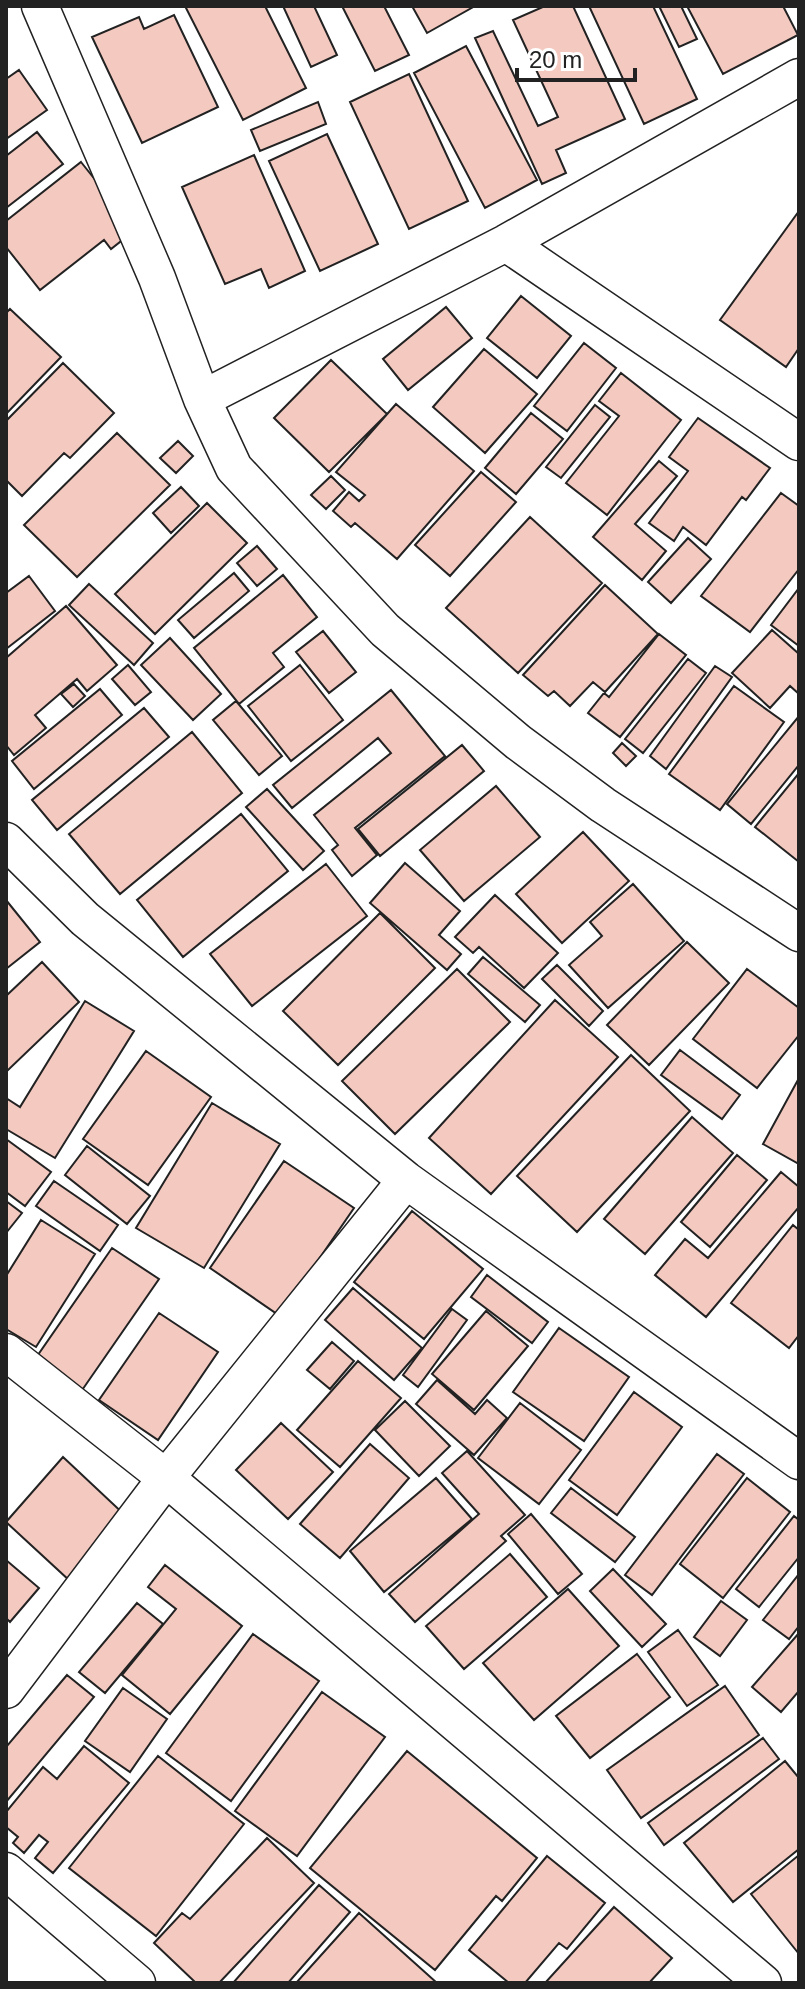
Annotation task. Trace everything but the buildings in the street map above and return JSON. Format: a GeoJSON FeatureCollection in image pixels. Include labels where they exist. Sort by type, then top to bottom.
{"type":"FeatureCollection","features":[{"type":"Feature","properties":{"kind":"street"},"geometry":{"type":"LineString","coordinates":[[48,9],[157,278],[202,399],[234,468],[385,630],[518,742],[603,805],[799,933]]}},
{"type":"Feature","properties":{"kind":"street"},"geometry":{"type":"LineString","coordinates":[[202,399],[506,243],[799,77]]}},
{"type":"Feature","properties":{"kind":"street"},"geometry":{"type":"LineString","coordinates":[[506,243],[799,442]]}},
{"type":"Feature","properties":{"kind":"street"},"geometry":{"type":"LineString","coordinates":[[6,841],[85,919],[406,1180],[799,1461]]}},
{"type":"Feature","properties":{"kind":"street"},"geometry":{"type":"LineString","coordinates":[[6,1690],[166,1478],[406,1180]]}},
{"type":"Feature","properties":{"kind":"street"},"geometry":{"type":"LineString","coordinates":[[6,1352],[166,1478],[763,1983]]}},
{"type":"Feature","properties":{"kind":"street"},"geometry":{"type":"LineString","coordinates":[[6,1871],[137,1983]]}}]}
